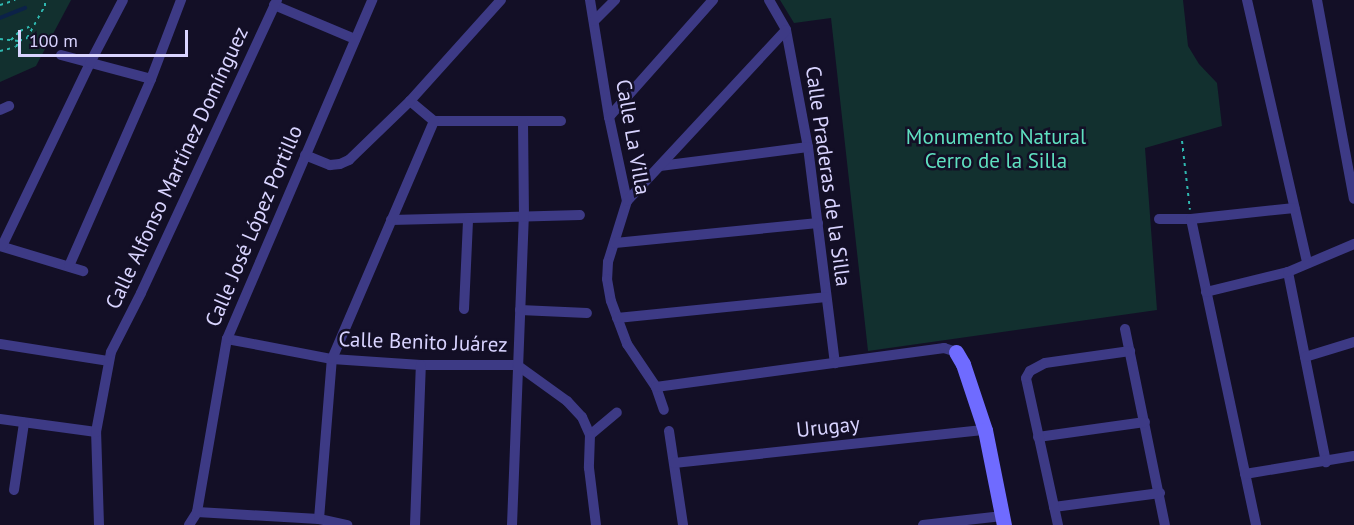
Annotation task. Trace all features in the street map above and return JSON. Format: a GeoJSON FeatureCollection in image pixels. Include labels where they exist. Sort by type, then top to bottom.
{"type":"FeatureCollection","features":[{"type":"Feature","properties":{"kind":"street"},"geometry":{"type":"LineString","coordinates":[[83,271],[1,246],[123,0]]}},
{"type":"Feature","properties":{"kind":"street"},"geometry":{"type":"LineString","coordinates":[[69,266],[151,79],[181,0]]}},
{"type":"Feature","properties":{"kind":"street","name":"Calle José López Portillo"},"geometry":{"type":"LineString","coordinates":[[197,512],[227,339],[372,0]]}},
{"type":"Feature","properties":{"kind":"street"},"geometry":{"type":"LineString","coordinates":[[305,155],[330,165],[349,160],[410,101],[501,0]]}},
{"type":"Feature","properties":{"kind":"street","name":"Calle La Villa"},"geometry":{"type":"LineString","coordinates":[[590,0],[609,117],[627,201],[608,262],[607,279],[617,318],[633,354],[656,387],[664,410]]}},
{"type":"Feature","properties":{"kind":"street"},"geometry":{"type":"LineString","coordinates":[[594,21],[615,0]]}},
{"type":"Feature","properties":{"kind":"street"},"geometry":{"type":"LineString","coordinates":[[609,117],[713,0]]}},
{"type":"Feature","properties":{"kind":"street","name":"Calle Praderas de la Silla"},"geometry":{"type":"LineString","coordinates":[[769,0],[786,30],[808,147],[835,363]]}},
{"type":"Feature","properties":{"kind":"street"},"geometry":{"type":"LineString","coordinates":[[1247,0],[1307,263]]}},
{"type":"Feature","properties":{"kind":"street"},"geometry":{"type":"LineString","coordinates":[[1317,0],[1354,199]]}},
{"type":"Feature","properties":{"kind":"street"},"geometry":{"type":"LineString","coordinates":[[276,3],[356,39]]}},
{"type":"Feature","properties":{"kind":"street","name":"Calle Alfonso Martínez Domínguez"},"geometry":{"type":"LineString","coordinates":[[99,525],[96,432],[109,356],[141,293],[276,3]]}},
{"type":"Feature","properties":{"kind":"street"},"geometry":{"type":"LineString","coordinates":[[627,201],[786,30]]}},
{"type":"Feature","properties":{"kind":"street"},"geometry":{"type":"LineString","coordinates":[[61,55],[151,79]]}},
{"type":"Feature","properties":{"kind":"street"},"geometry":{"type":"LineString","coordinates":[[410,101],[434,122],[561,121]]}},
{"type":"Feature","properties":{"kind":"street"},"geometry":{"type":"LineString","coordinates":[[512,525],[524,217],[523,121]]}},
{"type":"Feature","properties":{"kind":"street"},"geometry":{"type":"LineString","coordinates":[[319,519],[332,359],[434,122]]}},
{"type":"Feature","properties":{"kind":"street"},"geometry":{"type":"LineString","coordinates":[[660,166],[808,147]]}},
{"type":"Feature","properties":{"kind":"street"},"geometry":{"type":"LineString","coordinates":[[1160,219],[1191,219],[1294,208]]}},
{"type":"Feature","properties":{"kind":"street"},"geometry":{"type":"LineString","coordinates":[[391,220],[468,220],[580,215]]}},
{"type":"Feature","properties":{"kind":"street"},"geometry":{"type":"LineString","coordinates":[[1191,219],[1256,525]]}},
{"type":"Feature","properties":{"kind":"street"},"geometry":{"type":"LineString","coordinates":[[464,309],[468,220]]}},
{"type":"Feature","properties":{"kind":"street"},"geometry":{"type":"LineString","coordinates":[[615,243],[818,223]]}},
{"type":"Feature","properties":{"kind":"street"},"geometry":{"type":"LineString","coordinates":[[1206,292],[1288,272],[1354,244]]}},
{"type":"Feature","properties":{"kind":"street"},"geometry":{"type":"LineString","coordinates":[[1288,272],[1326,462]]}},
{"type":"Feature","properties":{"kind":"street"},"geometry":{"type":"LineString","coordinates":[[617,318],[826,297]]}},
{"type":"Feature","properties":{"kind":"street"},"geometry":{"type":"LineString","coordinates":[[520,310],[587,313]]}},
{"type":"Feature","properties":{"kind":"street"},"geometry":{"type":"LineString","coordinates":[[1125,329],[1166,525]]}},
{"type":"Feature","properties":{"kind":"street","name":"Calle Benito Juárez"},"geometry":{"type":"LineString","coordinates":[[227,339],[332,359],[422,364],[517,365],[567,401],[582,417],[590,435]]}},
{"type":"Feature","properties":{"kind":"street"},"geometry":{"type":"LineString","coordinates":[[1305,357],[1354,342]]}},
{"type":"Feature","properties":{"kind":"street"},"geometry":{"type":"LineString","coordinates":[[0,344],[109,356]]}},
{"type":"Feature","properties":{"kind":"street"},"geometry":{"type":"LineString","coordinates":[[656,387],[944,348],[956,352],[963,363],[985,430],[1003,520],[923,525]]}},
{"type":"Feature","properties":{"kind":"street"},"geometry":{"type":"LineString","coordinates":[[1058,525],[1026,384],[1030,371],[1045,363],[1130,351]]}},
{"type":"Feature","properties":{"kind":"street"},"geometry":{"type":"LineString","coordinates":[[415,525],[422,364]]}},
{"type":"Feature","properties":{"kind":"street"},"geometry":{"type":"LineString","coordinates":[[596,525],[589,468],[590,435],[617,412]]}},
{"type":"Feature","properties":{"kind":"street"},"geometry":{"type":"LineString","coordinates":[[0,419],[96,432]]}},
{"type":"Feature","properties":{"kind":"street"},"geometry":{"type":"LineString","coordinates":[[1038,437],[1145,422]]}},
{"type":"Feature","properties":{"kind":"street"},"geometry":{"type":"LineString","coordinates":[[14,490],[24,423]]}},
{"type":"Feature","properties":{"kind":"street","name":"Urugay"},"geometry":{"type":"LineString","coordinates":[[674,463],[985,430]]}},
{"type":"Feature","properties":{"kind":"street"},"geometry":{"type":"LineString","coordinates":[[669,431],[683,525]]}},
{"type":"Feature","properties":{"kind":"street"},"geometry":{"type":"LineString","coordinates":[[1245,474],[1354,456]]}},
{"type":"Feature","properties":{"kind":"street"},"geometry":{"type":"LineString","coordinates":[[1054,507],[1160,493]]}},
{"type":"Feature","properties":{"kind":"street"},"geometry":{"type":"LineString","coordinates":[[189,525],[197,512],[287,522],[319,519],[347,525]]}},
{"type":"Feature","properties":{"kind":"path"},"geometry":{"type":"LineString","coordinates":[[0,5],[14,0]]}},
{"type":"Feature","properties":{"kind":"path"},"geometry":{"type":"LineString","coordinates":[[0,51],[16,47],[29,35],[45,6],[45,0]]}},
{"type":"Feature","properties":{"kind":"path"},"geometry":{"type":"LineString","coordinates":[[11,41],[20,31],[33,25]]}},
{"type":"Feature","properties":{"kind":"path"},"geometry":{"type":"LineString","coordinates":[[0,39],[20,41]]}},
{"type":"Feature","properties":{"kind":"path"},"geometry":{"type":"LineString","coordinates":[[1182,141],[1191,219]]}},
{"type":"Feature","properties":{"kind":"green space"},"geometry":{"type":"Polygon","coordinates":[[[0,0],[71,0],[36,66],[0,82],[0,0]]]}},
{"type":"Feature","properties":{"kind":"green space","name":"Monumento Natural Cerro de la Silla"},"geometry":{"type":"Polygon","coordinates":[[[780,0],[1183,0],[1188,46],[1199,64],[1217,83],[1222,126],[1145,148],[1157,310],[868,351],[831,18],[794,23],[780,0]]]}},
{"type":"Feature","properties":{"kind":"waterway"},"geometry":{"type":"LineString","coordinates":[[0,18],[25,8]]}}]}
